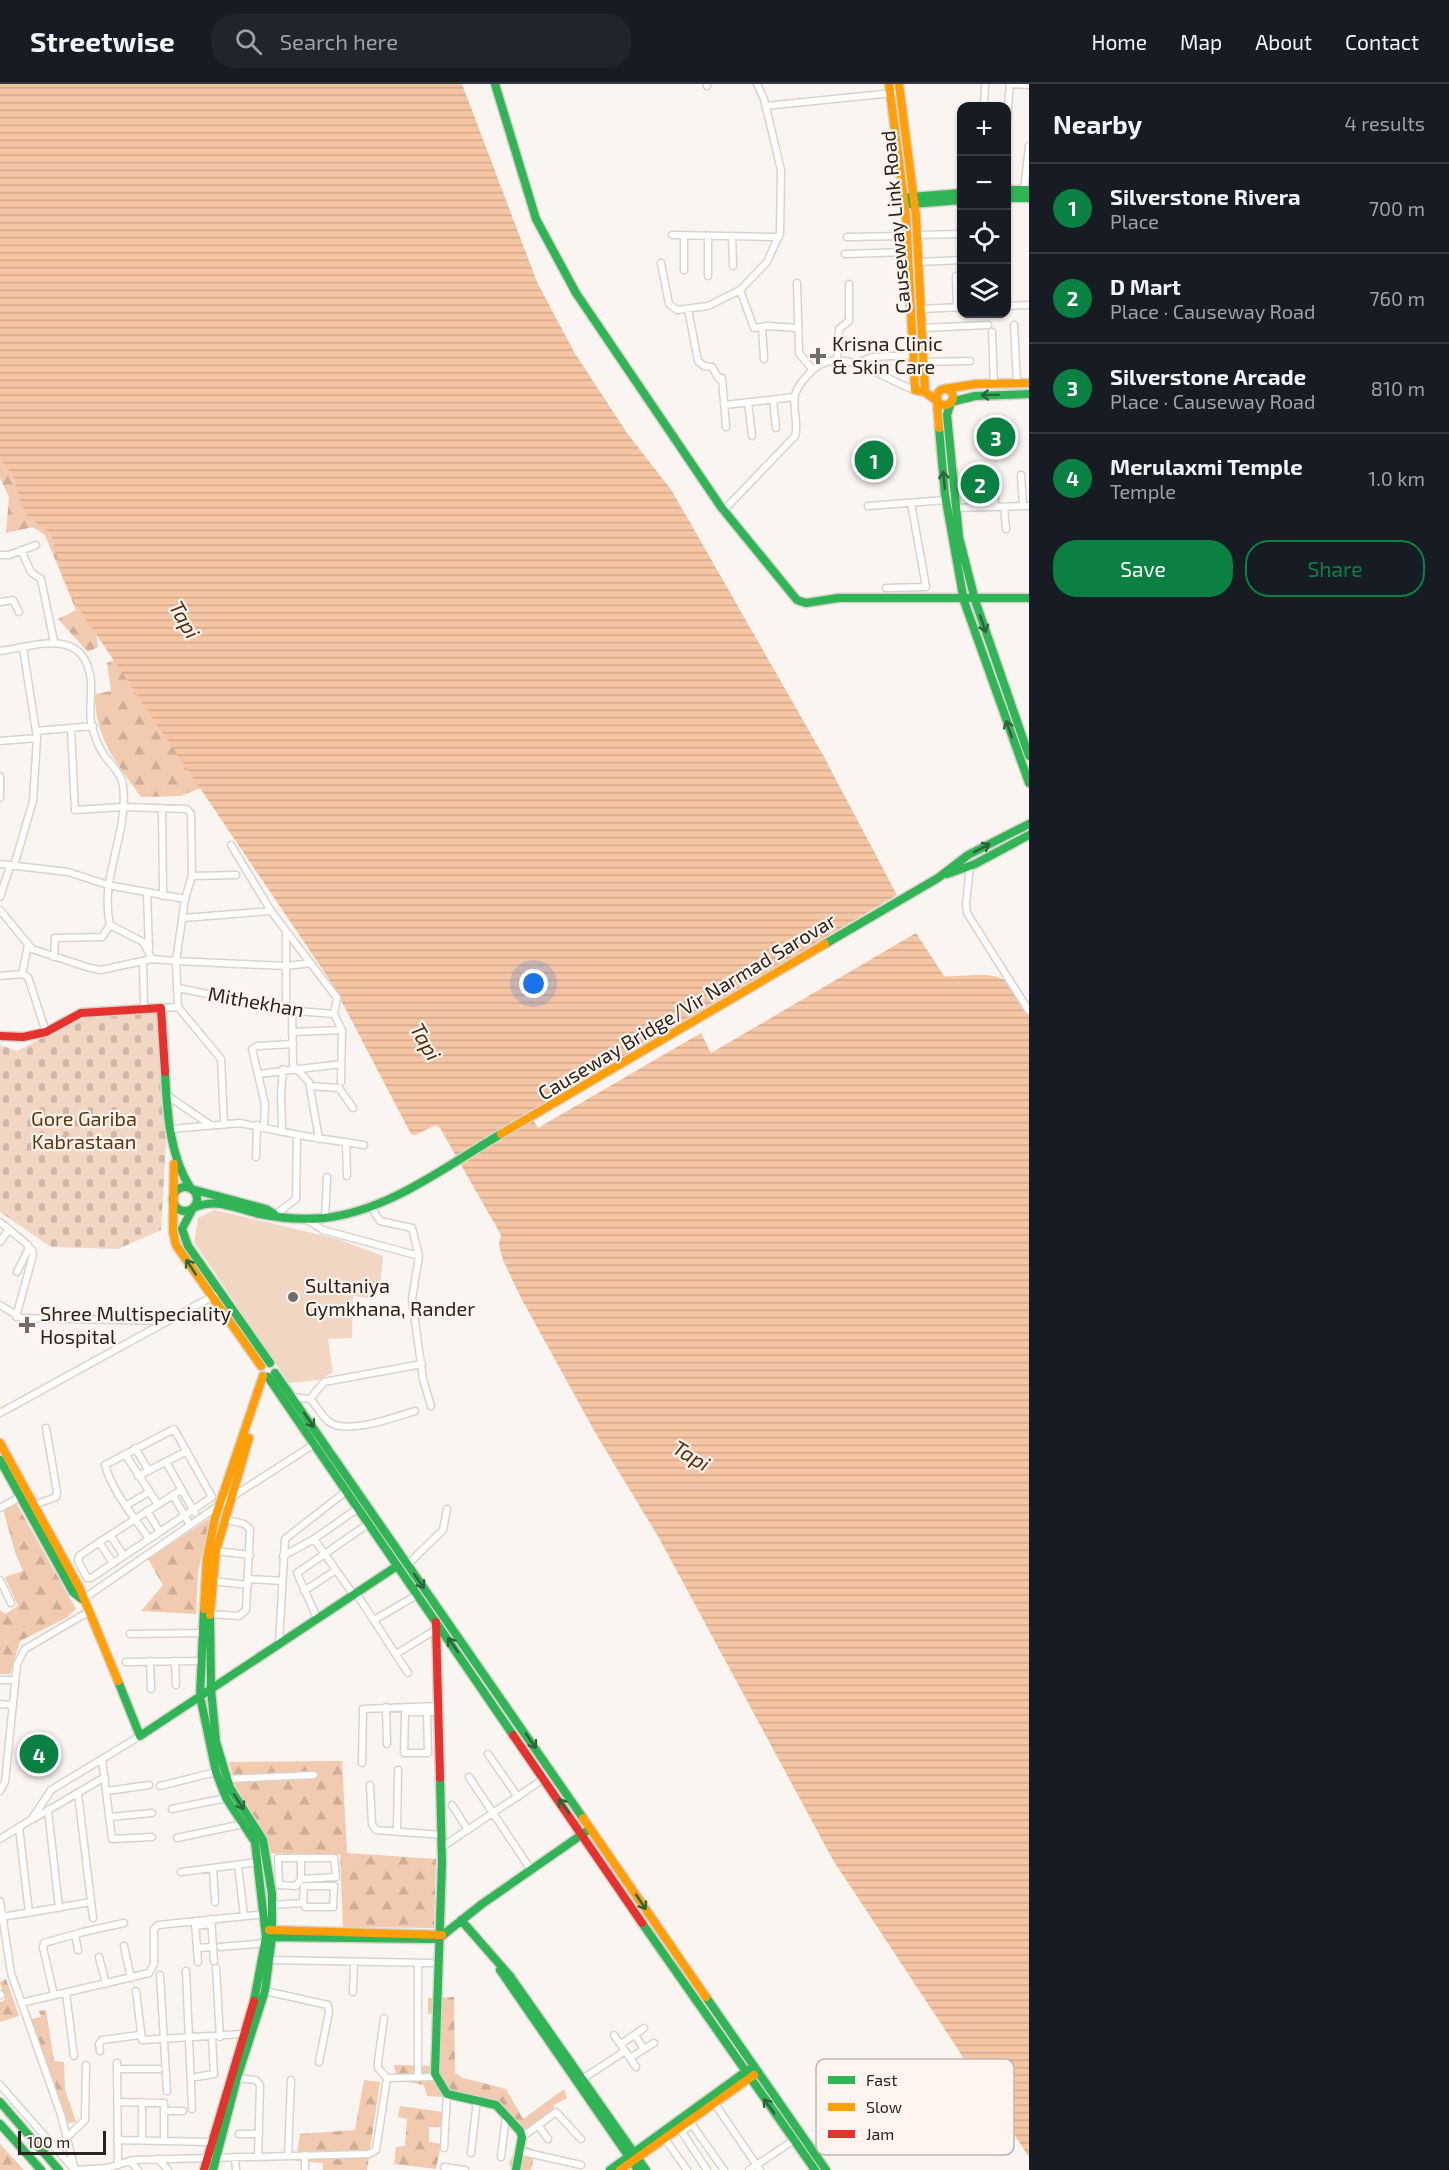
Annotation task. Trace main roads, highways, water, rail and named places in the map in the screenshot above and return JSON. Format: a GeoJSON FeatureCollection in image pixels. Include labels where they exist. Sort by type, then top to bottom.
{"type":"FeatureCollection","features":[{"type":"Feature","properties":{"kind":"water","name":"Tapi"},"geometry":{"type":"Polygon","coordinates":[[[0,84],[462,84],[537,282],[574,352],[627,433],[672,491],[824,757],[897,895],[528,1112],[538,1128],[701,1033],[711,1053],[916,933],[944,976],[987,975],[1003,979],[1016,990],[1029,1012],[1029,2157],[1014,2134],[1014,2059],[964,2059],[833,1860],[659,1538],[596,1434],[520,1296],[503,1260],[499,1245],[501,1235],[440,1128],[436,1125],[415,1135],[411,1134],[333,985],[73,600],[63,578],[51,534],[25,514],[13,476],[0,458],[0,84]]]}},
{"type":"Feature","properties":{"kind":"place","name":"Krisna Clinic & Skin Care"},"geometry":{"type":"Point","coordinates":[818,356]}},
{"type":"Feature","properties":{"kind":"place","name":"Silverstone Arcade"},"geometry":{"type":"Point","coordinates":[996,437]}},
{"type":"Feature","properties":{"kind":"place","name":"Silverstone Rivera"},"geometry":{"type":"Point","coordinates":[874,460]}},
{"type":"Feature","properties":{"kind":"place","name":"D Mart"},"geometry":{"type":"Point","coordinates":[980,484]}},
{"type":"Feature","properties":{"kind":"place","name":"Sultaniya Gymkhana, Rander"},"geometry":{"type":"Point","coordinates":[293,1297]}},
{"type":"Feature","properties":{"kind":"place","name":"Shree Multispeciality Hospital"},"geometry":{"type":"Point","coordinates":[27,1325]}},
{"type":"Feature","properties":{"kind":"place","name":"Merulaxmi Temple"},"geometry":{"type":"Point","coordinates":[39,1754]}},
{"type":"Feature","properties":{"kind":"park label","name":"Gore Gariba Kabrastaan"},"geometry":{"type":"Point","coordinates":[84,1130]}}]}
